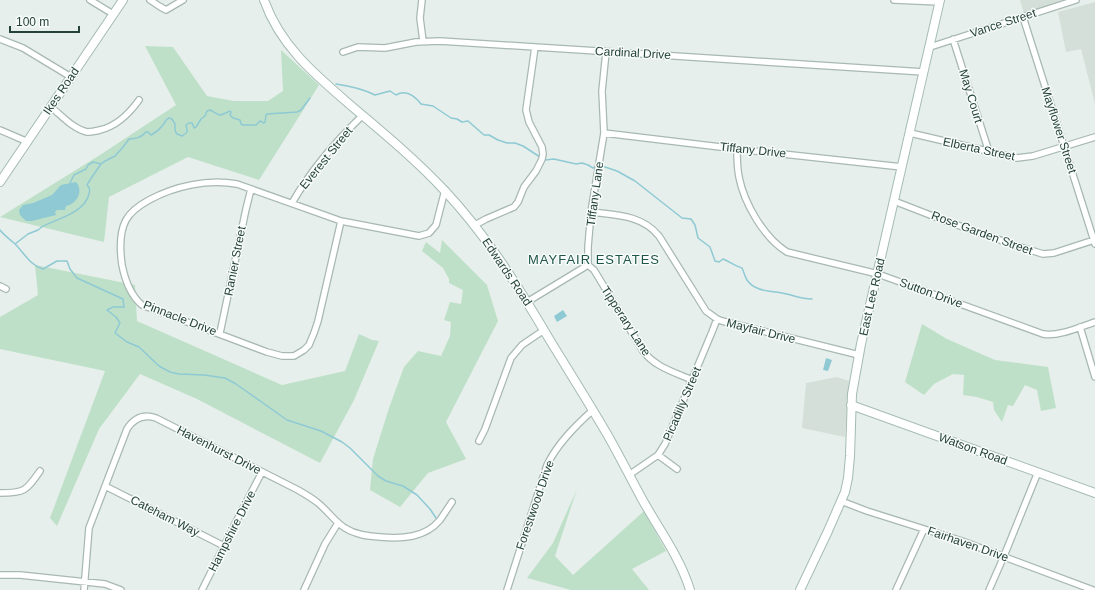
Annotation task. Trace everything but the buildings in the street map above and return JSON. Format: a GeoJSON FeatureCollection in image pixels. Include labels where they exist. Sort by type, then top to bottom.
{"type":"FeatureCollection","features":[{"type":"Feature","properties":{"kind":"street"},"geometry":{"type":"LineString","coordinates":[[90,0],[114,14]]}},
{"type":"Feature","properties":{"kind":"street","name":"Ikes Road"},"geometry":{"type":"LineString","coordinates":[[0,182],[123,0]]}},
{"type":"Feature","properties":{"kind":"street"},"geometry":{"type":"LineString","coordinates":[[150,0],[166,10],[184,0]]}},
{"type":"Feature","properties":{"kind":"street","name":"Edwards Road"},"geometry":{"type":"LineString","coordinates":[[264,0],[275,25],[290,48],[299,58],[414,160],[444,190],[475,225],[506,268],[608,434],[629,475],[678,561],[690,590]]}},
{"type":"Feature","properties":{"kind":"street"},"geometry":{"type":"LineString","coordinates":[[422,0],[420,18],[424,41]]}},
{"type":"Feature","properties":{"kind":"street"},"geometry":{"type":"LineString","coordinates":[[894,0],[940,1]]}},
{"type":"Feature","properties":{"kind":"street","name":"Vance Street"},"geometry":{"type":"LineString","coordinates":[[930,46],[1076,0]]}},
{"type":"Feature","properties":{"kind":"street","name":"East Lee Road"},"geometry":{"type":"LineString","coordinates":[[800,590],[845,492],[849,468],[853,386],[940,1]]}},
{"type":"Feature","properties":{"kind":"street","name":"Mayflower Street"},"geometry":{"type":"LineString","coordinates":[[1023,17],[1094,242]]}},
{"type":"Feature","properties":{"kind":"street"},"geometry":{"type":"LineString","coordinates":[[0,39],[23,48],[71,77]]}},
{"type":"Feature","properties":{"kind":"street","name":"May Court"},"geometry":{"type":"LineString","coordinates":[[953,39],[989,152]]}},
{"type":"Feature","properties":{"kind":"street","name":"Cardinal Drive"},"geometry":{"type":"LineString","coordinates":[[343,52],[358,47],[385,48],[424,41],[440,41],[924,72]]}},
{"type":"Feature","properties":{"kind":"street"},"geometry":{"type":"LineString","coordinates":[[475,225],[514,207],[518,202],[524,187],[536,171],[542,159],[542,147],[529,122],[526,110],[535,47]]}},
{"type":"Feature","properties":{"kind":"street","name":"Tiffany Lane"},"geometry":{"type":"LineString","coordinates":[[588,265],[591,212],[604,132],[602,91],[606,52]]}},
{"type":"Feature","properties":{"kind":"street"},"geometry":{"type":"LineString","coordinates":[[51,107],[77,127],[88,132],[92,132],[104,129],[119,121],[131,111],[139,100]]}},
{"type":"Feature","properties":{"kind":"street","name":"Everest Street"},"geometry":{"type":"LineString","coordinates":[[292,203],[316,166],[363,115]]}},
{"type":"Feature","properties":{"kind":"street"},"geometry":{"type":"LineString","coordinates":[[0,130],[28,142]]}},
{"type":"Feature","properties":{"kind":"street","name":"Tiffany Drive"},"geometry":{"type":"LineString","coordinates":[[604,132],[737,149],[902,167]]}},
{"type":"Feature","properties":{"kind":"street","name":"Elberta Street"},"geometry":{"type":"LineString","coordinates":[[910,133],[1010,157],[1023,158],[1095,136]]}},
{"type":"Feature","properties":{"kind":"street","name":"Sutton Drive"},"geometry":{"type":"LineString","coordinates":[[737,149],[739,176],[746,199],[762,227],[780,247],[787,252],[878,274],[1043,334],[1052,335],[1095,322]]}},
{"type":"Feature","properties":{"kind":"street","name":"Pinnacle Drive"},"geometry":{"type":"LineString","coordinates":[[341,221],[318,321],[312,339],[304,350],[294,356],[282,356],[146,306],[136,299],[127,282],[122,261],[122,230],[127,217],[136,208],[169,190],[191,185],[222,182],[237,184],[341,221],[416,236],[425,235],[436,225],[444,190]]}},
{"type":"Feature","properties":{"kind":"street","name":"Ranier Street"},"geometry":{"type":"LineString","coordinates":[[220,334],[251,189]]}},
{"type":"Feature","properties":{"kind":"street","name":"Rose Garden Street"},"geometry":{"type":"LineString","coordinates":[[894,201],[943,220],[1038,253],[1050,254],[1094,242]]}},
{"type":"Feature","properties":{"kind":"street","name":"Mayfair Drive"},"geometry":{"type":"LineString","coordinates":[[591,212],[631,218],[643,222],[653,229],[659,236],[706,311],[717,319],[859,355]]}},
{"type":"Feature","properties":{"kind":"street"},"geometry":{"type":"LineString","coordinates":[[527,302],[588,265]]}},
{"type":"Feature","properties":{"kind":"street","name":"Tipperary Lane"},"geometry":{"type":"LineString","coordinates":[[588,265],[594,270],[647,357],[657,364],[692,380]]}},
{"type":"Feature","properties":{"kind":"street"},"geometry":{"type":"LineString","coordinates":[[0,286],[6,289]]}},
{"type":"Feature","properties":{"kind":"street","name":"Picadilly Street"},"geometry":{"type":"LineString","coordinates":[[629,475],[658,455],[665,444],[717,319]]}},
{"type":"Feature","properties":{"kind":"street"},"geometry":{"type":"LineString","coordinates":[[1080,327],[1095,377]]}},
{"type":"Feature","properties":{"kind":"street"},"geometry":{"type":"LineString","coordinates":[[479,441],[485,429],[511,358],[522,346],[544,330]]}},
{"type":"Feature","properties":{"kind":"street","name":"Watson Road"},"geometry":{"type":"LineString","coordinates":[[851,405],[1095,493]]}},
{"type":"Feature","properties":{"kind":"street","name":"Forestwood Drive"},"geometry":{"type":"LineString","coordinates":[[508,590],[546,465],[566,436],[593,410]]}},
{"type":"Feature","properties":{"kind":"street","name":"Havenhurst Drive"},"geometry":{"type":"LineString","coordinates":[[84,590],[90,528],[128,429],[132,423],[143,417],[148,416],[156,418],[309,496],[338,523],[349,530],[362,535],[391,538],[409,537],[421,533],[440,520],[452,502]]}},
{"type":"Feature","properties":{"kind":"street"},"geometry":{"type":"LineString","coordinates":[[658,455],[677,469]]}},
{"type":"Feature","properties":{"kind":"street"},"geometry":{"type":"LineString","coordinates":[[0,493],[23,491],[29,487],[40,471]]}},
{"type":"Feature","properties":{"kind":"street","name":"Hampshire Drive"},"geometry":{"type":"LineString","coordinates":[[202,590],[262,472]]}},
{"type":"Feature","properties":{"kind":"street"},"geometry":{"type":"LineString","coordinates":[[989,590],[1038,472]]}},
{"type":"Feature","properties":{"kind":"street","name":"Cateham Way"},"geometry":{"type":"LineString","coordinates":[[105,486],[224,546]]}},
{"type":"Feature","properties":{"kind":"street","name":"Fairhaven Drive"},"geometry":{"type":"LineString","coordinates":[[841,501],[867,511],[962,541],[1084,588],[1093,590]]}},
{"type":"Feature","properties":{"kind":"street"},"geometry":{"type":"LineString","coordinates":[[304,590],[325,544],[338,523]]}},
{"type":"Feature","properties":{"kind":"street"},"geometry":{"type":"LineString","coordinates":[[896,590],[924,529]]}},
{"type":"Feature","properties":{"kind":"street"},"geometry":{"type":"LineString","coordinates":[[0,575],[20,575],[106,584],[121,590]]}},
{"type":"Feature","properties":{"kind":"shaded area"},"geometry":{"type":"Polygon","coordinates":[[[1020,0],[1063,0],[1024,13],[1020,0]]]}},
{"type":"Feature","properties":{"kind":"shaded area"},"geometry":{"type":"Polygon","coordinates":[[[1095,2],[1095,104],[1081,49],[1066,52],[1058,12],[1095,2]]]}},
{"type":"Feature","properties":{"kind":"shaded area"},"geometry":{"type":"Polygon","coordinates":[[[837,377],[849,381],[845,437],[802,428],[806,383],[837,377]]]}},
{"type":"Feature","properties":{"kind":"green space"},"geometry":{"type":"Polygon","coordinates":[[[145,46],[173,47],[207,96],[234,101],[268,101],[283,91],[281,50],[319,85],[259,180],[188,157],[109,197],[104,242],[0,217],[100,155],[176,105],[145,46]]]}},
{"type":"Feature","properties":{"kind":"green space"},"geometry":{"type":"Polygon","coordinates":[[[442,240],[487,285],[498,321],[446,422],[466,459],[428,473],[400,507],[370,490],[373,459],[404,367],[418,351],[441,356],[450,336],[451,322],[444,320],[450,302],[461,304],[463,290],[449,283],[449,279],[443,268],[422,251],[426,242],[440,253],[442,240]]]}},
{"type":"Feature","properties":{"kind":"green space"},"geometry":{"type":"Polygon","coordinates":[[[35,265],[135,285],[137,321],[282,385],[345,371],[359,334],[372,340],[379,341],[354,400],[320,463],[197,399],[140,374],[99,429],[57,526],[50,518],[105,371],[0,349],[0,317],[38,295],[35,265]]]}},
{"type":"Feature","properties":{"kind":"green space"},"geometry":{"type":"Polygon","coordinates":[[[922,324],[947,339],[995,360],[1048,367],[1056,408],[1041,411],[1037,390],[1025,385],[1013,406],[1008,405],[1002,422],[994,410],[993,402],[977,397],[963,395],[964,375],[953,374],[934,384],[924,395],[905,382],[922,324]]]}},
{"type":"Feature","properties":{"kind":"green space"},"geometry":{"type":"Polygon","coordinates":[[[577,489],[555,556],[573,575],[644,511],[666,551],[632,569],[649,590],[571,590],[527,578],[553,543],[577,489]]]}},
{"type":"Feature","properties":{"kind":"water"},"geometry":{"type":"Polygon","coordinates":[[[76,182],[79,189],[78,197],[73,203],[66,206],[65,210],[57,210],[55,212],[56,215],[32,221],[26,221],[20,215],[19,210],[23,205],[33,203],[52,195],[61,185],[76,182]]]}},
{"type":"Feature","properties":{"kind":"water"},"geometry":{"type":"Polygon","coordinates":[[[563,310],[567,316],[557,322],[554,316],[563,310]]]}},
{"type":"Feature","properties":{"kind":"water"},"geometry":{"type":"Polygon","coordinates":[[[826,358],[832,360],[828,371],[823,370],[826,358]]]}},
{"type":"Feature","properties":{"kind":"waterway"},"geometry":{"type":"LineString","coordinates":[[336,84],[356,88],[375,95],[390,91],[396,95],[400,93],[410,94],[421,104],[433,106],[451,118],[462,122],[468,121],[484,135],[489,135],[507,143],[515,143],[523,146],[540,157]]}},
{"type":"Feature","properties":{"kind":"waterway"},"geometry":{"type":"LineString","coordinates":[[15,244],[28,234],[63,218],[82,206],[90,190],[87,185],[101,164],[115,156],[129,139],[139,137],[146,132],[151,135],[169,118],[172,119],[175,124],[176,133],[182,136],[187,132],[186,125],[192,123],[194,128],[196,127],[207,111],[210,110],[220,115],[230,111],[230,115],[233,118],[240,120],[241,124],[256,125],[260,121],[264,123],[267,114],[297,112],[301,110],[310,98]]}},
{"type":"Feature","properties":{"kind":"waterway"},"geometry":{"type":"LineString","coordinates":[[545,160],[554,159],[576,164],[582,163],[593,168],[595,167]]}},
{"type":"Feature","properties":{"kind":"waterway"},"geometry":{"type":"LineString","coordinates":[[70,183],[74,175],[86,169],[88,165],[93,162],[101,164]]}},
{"type":"Feature","properties":{"kind":"waterway"},"geometry":{"type":"LineString","coordinates":[[602,166],[617,171],[635,181],[682,218],[691,219],[695,225],[698,238],[710,247],[715,261],[719,262],[723,259],[742,268],[750,284],[763,290],[812,299]]}},
{"type":"Feature","properties":{"kind":"waterway"},"geometry":{"type":"LineString","coordinates":[[0,230],[34,265],[43,269],[57,261],[67,261],[70,269],[77,278],[123,299],[124,307],[113,307],[107,310],[116,317],[120,323],[115,333],[127,342],[139,347],[159,366],[170,372],[179,374],[225,378],[236,384],[287,420],[321,431],[342,442],[378,476],[386,481],[403,486],[417,495],[436,518]]}},
{"type":"Feature","properties":{"kind":"district","name":"MAYFAIR ESTATES"},"geometry":{"type":"Point","coordinates":[594,259]}}]}
